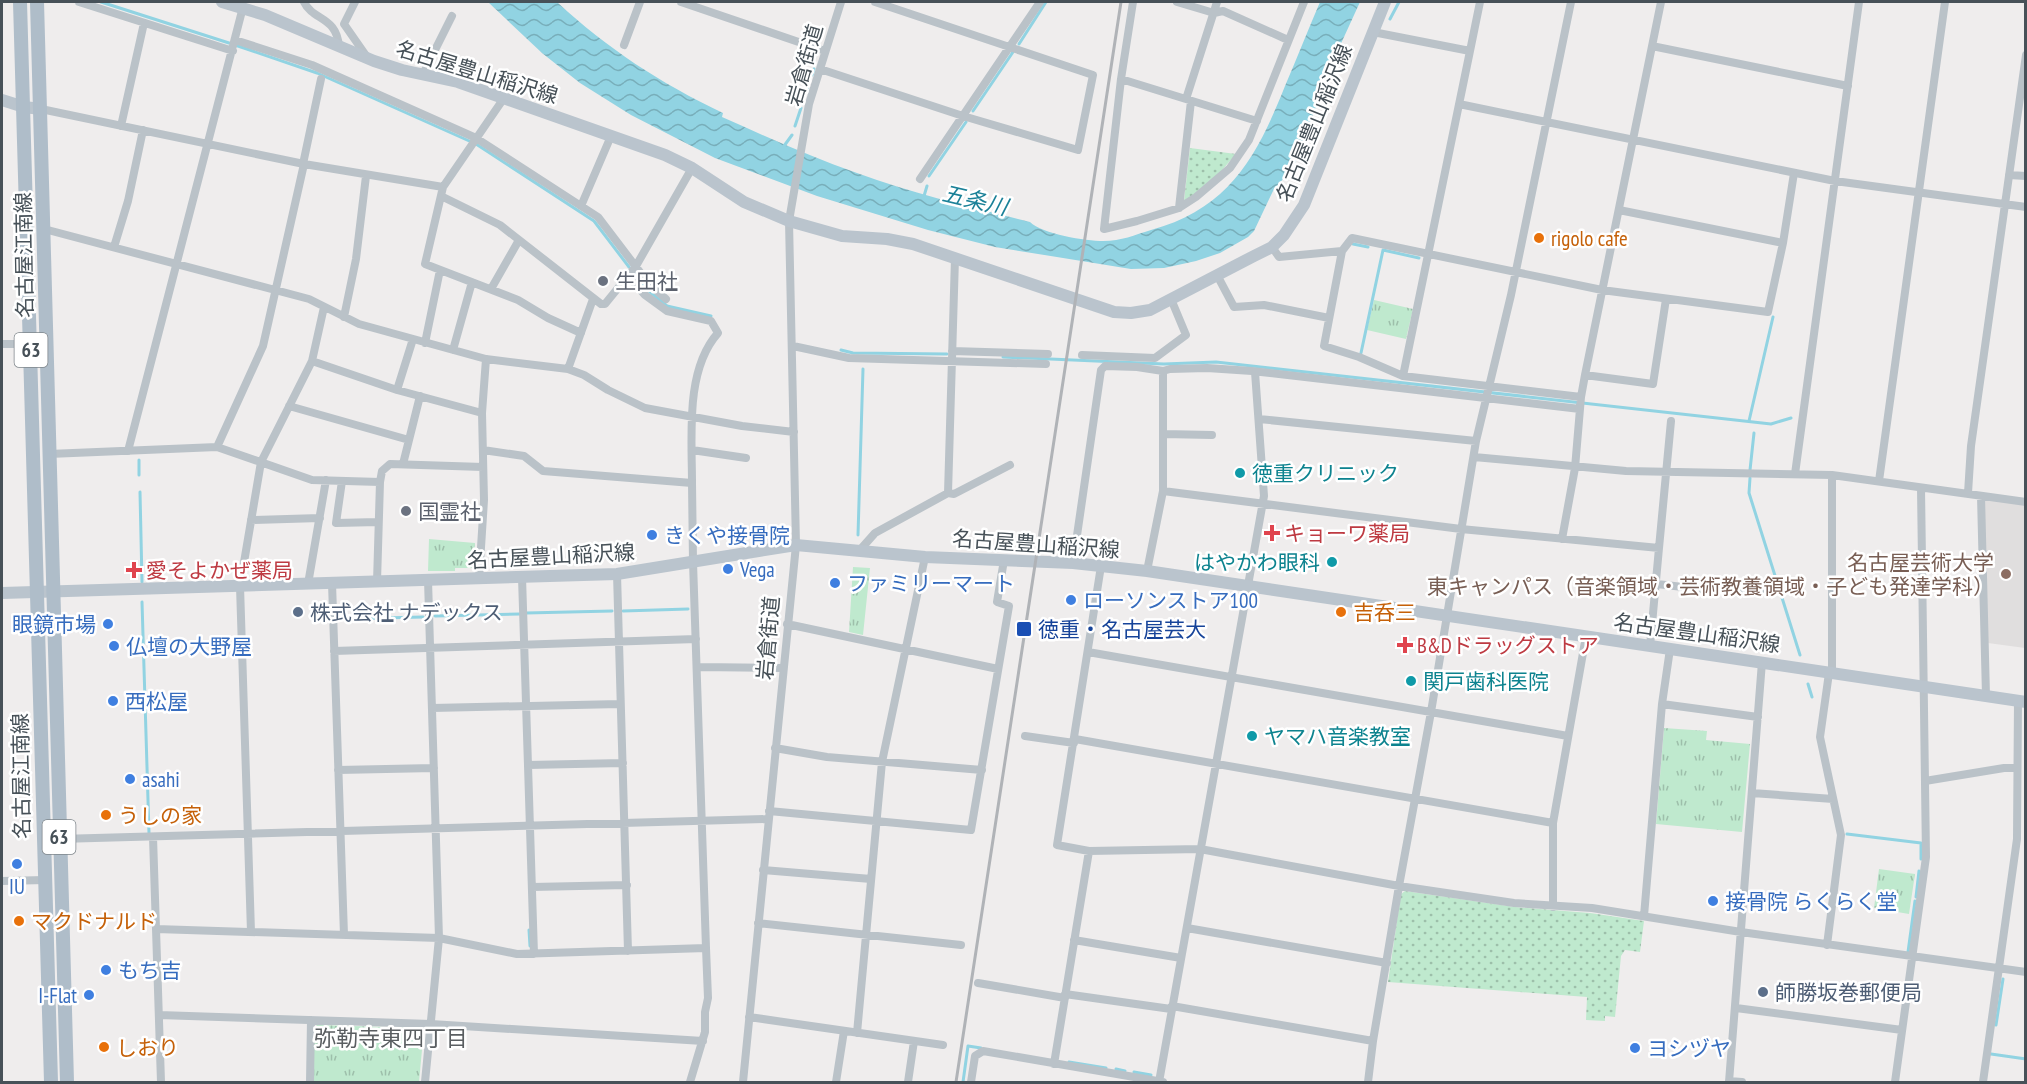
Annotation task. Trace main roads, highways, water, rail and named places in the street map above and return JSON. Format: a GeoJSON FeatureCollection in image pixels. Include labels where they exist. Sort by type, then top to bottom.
{"type":"FeatureCollection","features":[{"type":"Feature","properties":{"kind":"main road","name":"名古屋江南線"},"geometry":{"type":"LineString","coordinates":[[20,2],[51,1083]]}},
{"type":"Feature","properties":{"kind":"main road","name":"名古屋江南線"},"geometry":{"type":"LineString","coordinates":[[37,2],[66,1083]]}},
{"type":"Feature","properties":{"kind":"main road","name":"名古屋豊山稲沢線"},"geometry":{"type":"LineString","coordinates":[[222,2],[243,7],[369,59],[458,82],[665,155],[692,168],[744,202],[789,221],[842,236],[887,239],[913,244],[1114,312],[1131,314],[1150,310],[1272,246],[1284,235],[1304,204],[1385,2]]}},
{"type":"Feature","properties":{"kind":"main road"},"geometry":{"type":"LineString","coordinates":[[2,100],[40,109]]}},
{"type":"Feature","properties":{"kind":"main road","name":"名古屋豊山稲沢線"},"geometry":{"type":"LineString","coordinates":[[2,593],[617,574],[758,549],[796,545],[925,557],[1073,563],[1148,571],[2022,701]]}},
{"type":"Feature","properties":{"kind":"water"},"geometry":{"type":"Polygon","coordinates":[[[488,2],[557,2],[615,50],[678,90],[723,113],[722,117],[823,160],[943,200],[1030,222],[1054,233],[1103,241],[1128,237],[1178,220],[1201,208],[1221,193],[1251,157],[1263,135],[1320,2],[1360,2],[1333,61],[1294,166],[1273,191],[1254,231],[1220,253],[1196,261],[1164,268],[1131,269],[995,247],[928,230],[817,196],[715,158],[631,115],[580,83],[542,53],[488,2]]]}},
{"type":"Feature","properties":{"kind":"waterway"},"geometry":{"type":"LineString","coordinates":[[101,2],[229,43]]}},
{"type":"Feature","properties":{"kind":"waterway"},"geometry":{"type":"LineString","coordinates":[[1019,44],[1046,2]]}},
{"type":"Feature","properties":{"kind":"waterway"},"geometry":{"type":"LineString","coordinates":[[1390,19],[1399,2]]}},
{"type":"Feature","properties":{"kind":"waterway"},"geometry":{"type":"LineString","coordinates":[[235,45],[317,73],[476,144],[594,221],[629,267]]}},
{"type":"Feature","properties":{"kind":"waterway"},"geometry":{"type":"LineString","coordinates":[[973,111],[1013,52]]}},
{"type":"Feature","properties":{"kind":"waterway"},"geometry":{"type":"LineString","coordinates":[[812,75],[814,69]]}},
{"type":"Feature","properties":{"kind":"waterway"},"geometry":{"type":"LineString","coordinates":[[807,90],[808,85]]}},
{"type":"Feature","properties":{"kind":"waterway"},"geometry":{"type":"LineString","coordinates":[[795,126],[801,108]]}},
{"type":"Feature","properties":{"kind":"waterway"},"geometry":{"type":"LineString","coordinates":[[929,176],[966,122]]}},
{"type":"Feature","properties":{"kind":"waterway"},"geometry":{"type":"LineString","coordinates":[[784,146],[792,135]]}},
{"type":"Feature","properties":{"kind":"waterway"},"geometry":{"type":"LineString","coordinates":[[924,196],[927,186]]}},
{"type":"Feature","properties":{"kind":"waterway"},"geometry":{"type":"LineString","coordinates":[[1353,244],[1368,247]]}},
{"type":"Feature","properties":{"kind":"waterway"},"geometry":{"type":"LineString","coordinates":[[1361,353],[1383,250],[1419,258]]}},
{"type":"Feature","properties":{"kind":"waterway"},"geometry":{"type":"LineString","coordinates":[[634,273],[650,292],[667,306],[711,316]]}},
{"type":"Feature","properties":{"kind":"waterway"},"geometry":{"type":"LineString","coordinates":[[1749,421],[1773,317]]}},
{"type":"Feature","properties":{"kind":"waterway"},"geometry":{"type":"LineString","coordinates":[[841,350],[853,353],[947,354]]}},
{"type":"Feature","properties":{"kind":"waterway"},"geometry":{"type":"LineString","coordinates":[[1003,357],[1164,364],[1216,362],[1771,424],[1791,418]]}},
{"type":"Feature","properties":{"kind":"waterway"},"geometry":{"type":"LineString","coordinates":[[858,535],[863,369]]}},
{"type":"Feature","properties":{"kind":"waterway"},"geometry":{"type":"LineString","coordinates":[[1750,470],[1754,433]]}},
{"type":"Feature","properties":{"kind":"waterway"},"geometry":{"type":"LineString","coordinates":[[139,460],[139,475]]}},
{"type":"Feature","properties":{"kind":"waterway"},"geometry":{"type":"LineString","coordinates":[[1750,478],[1749,493],[1800,655]]}},
{"type":"Feature","properties":{"kind":"waterway"},"geometry":{"type":"LineString","coordinates":[[140,492],[142,582]]}},
{"type":"Feature","properties":{"kind":"waterway"},"geometry":{"type":"LineString","coordinates":[[142,602],[149,833]]}},
{"type":"Feature","properties":{"kind":"waterway"},"geometry":{"type":"LineString","coordinates":[[623,611],[688,609]]}},
{"type":"Feature","properties":{"kind":"waterway"},"geometry":{"type":"LineString","coordinates":[[526,613],[612,611]]}},
{"type":"Feature","properties":{"kind":"waterway"},"geometry":{"type":"LineString","coordinates":[[435,616],[520,614]]}},
{"type":"Feature","properties":{"kind":"waterway"},"geometry":{"type":"LineString","coordinates":[[337,619],[423,617]]}},
{"type":"Feature","properties":{"kind":"waterway"},"geometry":{"type":"LineString","coordinates":[[1808,684],[1812,697]]}},
{"type":"Feature","properties":{"kind":"waterway"},"geometry":{"type":"LineString","coordinates":[[1847,834],[1921,843],[1921,859]]}},
{"type":"Feature","properties":{"kind":"waterway"},"geometry":{"type":"LineString","coordinates":[[1916,897],[1919,871]]}},
{"type":"Feature","properties":{"kind":"waterway"},"geometry":{"type":"LineString","coordinates":[[1908,952],[1915,901]]}},
{"type":"Feature","properties":{"kind":"waterway"},"geometry":{"type":"LineString","coordinates":[[529,930],[530,946]]}},
{"type":"Feature","properties":{"kind":"waterway"},"geometry":{"type":"LineString","coordinates":[[1996,1025],[2003,979]]}},
{"type":"Feature","properties":{"kind":"waterway"},"geometry":{"type":"LineString","coordinates":[[963,1082],[968,1046],[981,1048]]}},
{"type":"Feature","properties":{"kind":"waterway"},"geometry":{"type":"LineString","coordinates":[[1991,1054],[2026,1059]]}},
{"type":"Feature","properties":{"kind":"waterway"},"geometry":{"type":"LineString","coordinates":[[1069,1062],[1106,1068]]}},
{"type":"Feature","properties":{"kind":"waterway"},"geometry":{"type":"LineString","coordinates":[[1116,1069],[1125,1071]]}},
{"type":"Feature","properties":{"kind":"waterway"},"geometry":{"type":"LineString","coordinates":[[1134,1072],[1151,1075]]}},
{"type":"Feature","properties":{"kind":"railway"},"geometry":{"type":"LineString","coordinates":[[956,1082],[1121,2]]}},
{"type":"Feature","properties":{"kind":"place","name":"rigolo cafe"},"geometry":{"type":"Point","coordinates":[1539,238]}},
{"type":"Feature","properties":{"kind":"place","name":"生田社"},"geometry":{"type":"Point","coordinates":[603,281]}},
{"type":"Feature","properties":{"kind":"place","name":"徳重クリニック"},"geometry":{"type":"Point","coordinates":[1240,473]}},
{"type":"Feature","properties":{"kind":"place","name":"国霊社"},"geometry":{"type":"Point","coordinates":[406,511]}},
{"type":"Feature","properties":{"kind":"place","name":"キョーワ薬局"},"geometry":{"type":"Point","coordinates":[1272,533]}},
{"type":"Feature","properties":{"kind":"place","name":"きくや接骨院"},"geometry":{"type":"Point","coordinates":[652,535]}},
{"type":"Feature","properties":{"kind":"place","name":"はやかわ眼科"},"geometry":{"type":"Point","coordinates":[1332,562]}},
{"type":"Feature","properties":{"kind":"place","name":"Vega"},"geometry":{"type":"Point","coordinates":[728,569]}},
{"type":"Feature","properties":{"kind":"place","name":"愛そよかぜ薬局"},"geometry":{"type":"Point","coordinates":[134,570]}},
{"type":"Feature","properties":{"kind":"place","name":"名古屋芸術大学 東キャンパス（音楽領域・芸術教養領域・子ども発達学科）"},"geometry":{"type":"Point","coordinates":[2006,574]}},
{"type":"Feature","properties":{"kind":"place","name":"ファミリーマート"},"geometry":{"type":"Point","coordinates":[835,583]}},
{"type":"Feature","properties":{"kind":"place","name":"ローソンストア100"},"geometry":{"type":"Point","coordinates":[1071,600]}},
{"type":"Feature","properties":{"kind":"place","name":"株式会社 ナデックス"},"geometry":{"type":"Point","coordinates":[298,612]}},
{"type":"Feature","properties":{"kind":"place","name":"吉呑三"},"geometry":{"type":"Point","coordinates":[1341,612]}},
{"type":"Feature","properties":{"kind":"place","name":"眼鏡市場"},"geometry":{"type":"Point","coordinates":[108,624]}},
{"type":"Feature","properties":{"kind":"place","name":"徳重・名古屋芸大"},"geometry":{"type":"Point","coordinates":[1024,629]}},
{"type":"Feature","properties":{"kind":"place","name":"B&Dドラッグストア"},"geometry":{"type":"Point","coordinates":[1405,645]}},
{"type":"Feature","properties":{"kind":"place","name":"仏壇の大野屋"},"geometry":{"type":"Point","coordinates":[114,646]}},
{"type":"Feature","properties":{"kind":"place","name":"関戸歯科医院"},"geometry":{"type":"Point","coordinates":[1411,681]}},
{"type":"Feature","properties":{"kind":"place","name":"西松屋"},"geometry":{"type":"Point","coordinates":[113,701]}},
{"type":"Feature","properties":{"kind":"place","name":"ヤマハ音楽教室"},"geometry":{"type":"Point","coordinates":[1252,736]}},
{"type":"Feature","properties":{"kind":"place","name":"asahi"},"geometry":{"type":"Point","coordinates":[130,779]}},
{"type":"Feature","properties":{"kind":"place","name":"うしの家"},"geometry":{"type":"Point","coordinates":[106,815]}},
{"type":"Feature","properties":{"kind":"place","name":"IU"},"geometry":{"type":"Point","coordinates":[17,864]}},
{"type":"Feature","properties":{"kind":"place","name":"接骨院 らくらく堂"},"geometry":{"type":"Point","coordinates":[1713,901]}},
{"type":"Feature","properties":{"kind":"place","name":"マクドナルド"},"geometry":{"type":"Point","coordinates":[19,921]}},
{"type":"Feature","properties":{"kind":"place","name":"もち吉"},"geometry":{"type":"Point","coordinates":[106,970]}},
{"type":"Feature","properties":{"kind":"place","name":"師勝坂巻郵便局"},"geometry":{"type":"Point","coordinates":[1763,992]}},
{"type":"Feature","properties":{"kind":"place","name":"I-Flat"},"geometry":{"type":"Point","coordinates":[89,995]}},
{"type":"Feature","properties":{"kind":"place","name":"しおり"},"geometry":{"type":"Point","coordinates":[104,1047]}},
{"type":"Feature","properties":{"kind":"place","name":"ヨシヅヤ"},"geometry":{"type":"Point","coordinates":[1635,1048]}},
{"type":"Feature","properties":{"kind":"district","name":"弥勒寺東四丁目"},"geometry":{"type":"Point","coordinates":[391,1038]}},
{"type":"Feature","properties":{"kind":"water label","name":"五条川"},"geometry":{"type":"Point","coordinates":[975,200]}}]}
